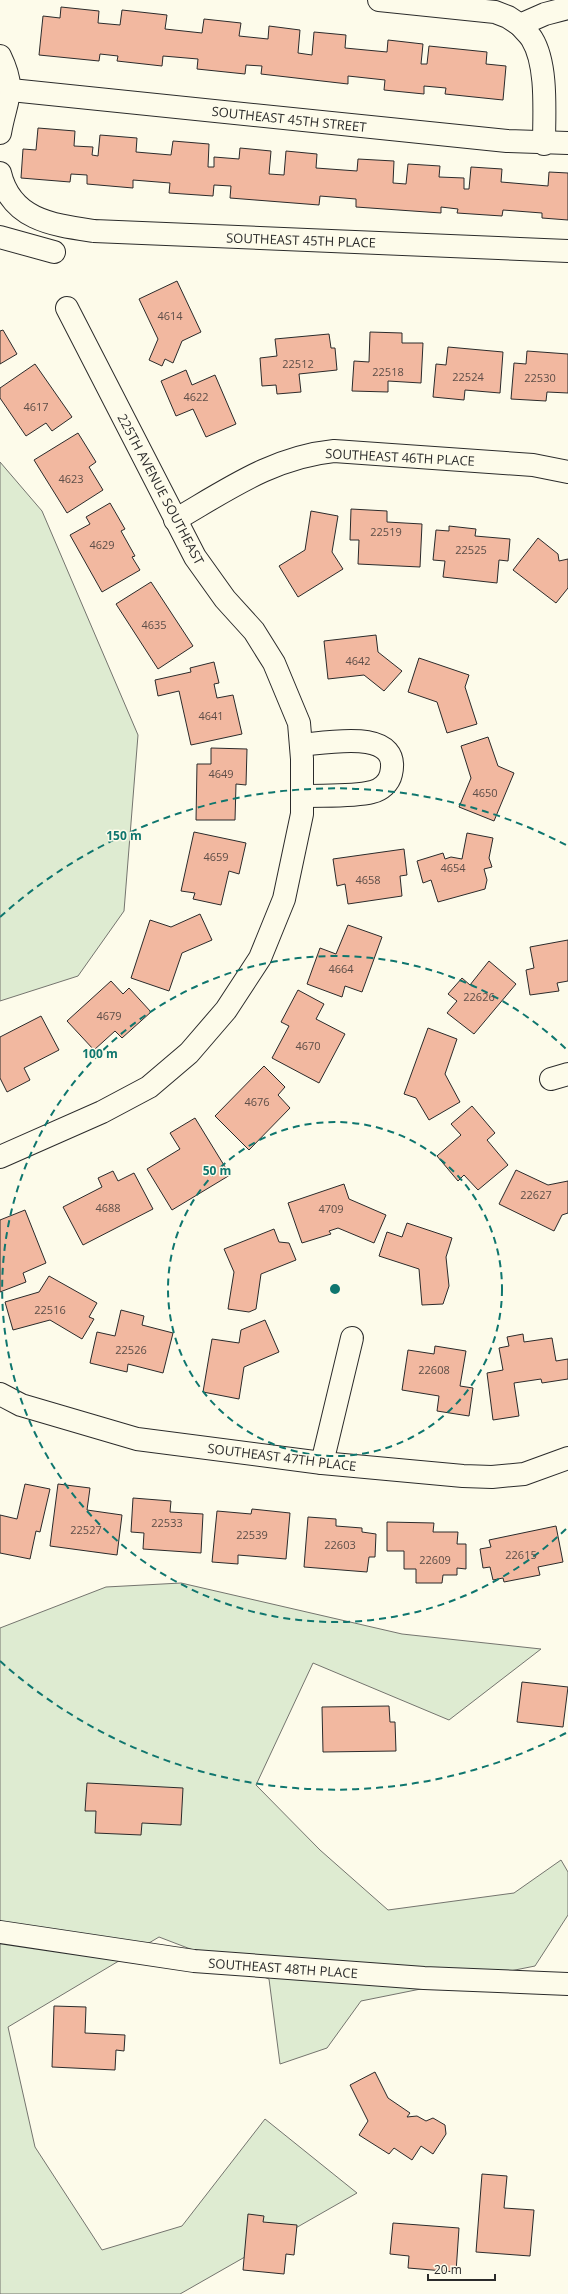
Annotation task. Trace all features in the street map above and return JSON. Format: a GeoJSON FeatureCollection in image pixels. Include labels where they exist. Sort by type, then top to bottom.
{"type":"FeatureCollection","features":[{"type":"Feature","properties":{"kind":"street"},"geometry":{"type":"LineString","coordinates":[[379,0],[495,12],[508,17],[520,25],[532,39],[539,57],[544,101],[544,144]]}},
{"type":"Feature","properties":{"kind":"street"},"geometry":{"type":"LineString","coordinates":[[520,25],[545,14],[568,8]]}},
{"type":"Feature","properties":{"kind":"street"},"geometry":{"type":"LineString","coordinates":[[0,133],[5,73]]}},
{"type":"Feature","properties":{"kind":"street","name":"SOUTHEAST 45TH STREET"},"geometry":{"type":"LineString","coordinates":[[5,73],[544,144],[568,143]]}},
{"type":"Feature","properties":{"kind":"street","name":"SOUTHEAST 45TH PLACE"},"geometry":{"type":"LineString","coordinates":[[0,173],[3,186],[16,205],[35,217],[59,226],[94,231],[568,250]]}},
{"type":"Feature","properties":{"kind":"street"},"geometry":{"type":"LineString","coordinates":[[0,237],[54,252]]}},
{"type":"Feature","properties":{"kind":"street","name":"225TH AVENUE SOUTHEAST"},"geometry":{"type":"LineString","coordinates":[[0,1157],[102,1112],[149,1087],[189,1053],[226,1010],[260,958],[284,899],[302,814],[301,745],[299,723],[274,663],[254,632],[225,599],[195,558],[67,308]]}},
{"type":"Feature","properties":{"kind":"street","name":"SOUTHEAST 46TH PLACE"},"geometry":{"type":"LineString","coordinates":[[175,520],[266,468],[310,453],[334,451],[517,464],[568,472]]}},
{"type":"Feature","properties":{"kind":"street"},"geometry":{"type":"LineString","coordinates":[[301,745],[364,741],[378,744],[388,751],[393,763],[391,776],[386,785],[373,792],[302,796]]}},
{"type":"Feature","properties":{"kind":"street"},"geometry":{"type":"LineString","coordinates":[[322,1463],[352,1338]]}},
{"type":"Feature","properties":{"kind":"street","name":"SOUTHEAST 47TH PLACE"},"geometry":{"type":"LineString","coordinates":[[0,1394],[21,1405],[136,1439],[322,1463],[463,1476],[492,1476],[524,1474],[568,1458]]}},
{"type":"Feature","properties":{"kind":"street","name":"SOUTHEAST 48TH PLACE"},"geometry":{"type":"LineString","coordinates":[[0,1932],[194,1962],[424,1978],[568,1984]]}},
{"type":"Feature","properties":{"kind":"green space"},"geometry":{"type":"Polygon","coordinates":[[[0,462],[42,511],[138,735],[124,911],[78,976],[0,1001],[0,462]]]}},
{"type":"Feature","properties":{"kind":"green space"},"geometry":{"type":"Polygon","coordinates":[[[181,1583],[402,1634],[541,1649],[449,1720],[313,1663],[256,1785],[320,1850],[388,1910],[514,1893],[561,1860],[568,1872],[568,1915],[535,1966],[361,2001],[327,2048],[280,2064],[269,1979],[159,1937],[8,2027],[35,2147],[102,2250],[182,2226],[265,2119],[357,2193],[180,2294],[0,2294],[0,1628],[106,1587],[181,1583]]]}},
{"type":"Feature","properties":{"kind":"building"},"geometry":{"type":"Polygon","coordinates":[[[61,7],[99,11],[98,23],[120,25],[122,10],[167,15],[165,29],[202,33],[204,19],[241,23],[239,36],[268,39],[269,26],[300,30],[298,53],[312,55],[314,32],[346,35],[345,48],[387,52],[388,40],[423,44],[421,64],[427,64],[429,46],[487,52],[486,64],[506,66],[503,100],[445,94],[446,88],[424,86],[424,94],[384,90],[385,80],[348,76],[348,84],[261,74],[262,66],[246,65],[245,74],[197,69],[198,59],[163,56],[162,66],[117,61],[118,56],[100,54],[99,61],[39,55],[43,16],[60,18],[61,7]]]}},
{"type":"Feature","properties":{"kind":"building"},"geometry":{"type":"Polygon","coordinates":[[[38,128],[75,131],[74,146],[93,147],[92,155],[98,156],[100,135],[137,138],[136,152],[171,155],[173,141],[209,144],[208,167],[214,167],[214,157],[239,159],[240,148],[271,151],[269,174],[284,175],[286,151],[317,154],[316,168],[357,171],[358,159],[394,161],[393,183],[406,184],[408,164],[440,166],[439,177],[464,178],[464,189],[469,189],[471,167],[502,169],[501,182],[548,186],[549,172],[568,173],[568,220],[542,218],[542,213],[503,210],[502,216],[457,213],[458,209],[441,207],[441,213],[356,207],[356,199],[320,196],[319,205],[230,198],[231,186],[214,185],[213,196],[169,193],[170,183],[133,180],[133,188],[87,184],[87,175],[71,174],[70,182],[21,178],[23,149],[36,150],[38,128]]]}},
{"type":"Feature","properties":{"kind":"building"},"geometry":{"type":"Polygon","coordinates":[[[177,281],[201,332],[182,341],[173,363],[165,359],[162,366],[149,360],[158,339],[139,299],[177,281]]]}},
{"type":"Feature","properties":{"kind":"building"},"geometry":{"type":"Polygon","coordinates":[[[3,330],[17,354],[0,364],[0,331],[3,330]]]}},
{"type":"Feature","properties":{"kind":"building"},"geometry":{"type":"Polygon","coordinates":[[[370,332],[402,333],[402,343],[423,343],[421,383],[388,381],[388,392],[352,391],[354,361],[369,362],[370,332]]]}},
{"type":"Feature","properties":{"kind":"building"},"geometry":{"type":"Polygon","coordinates":[[[329,334],[331,348],[335,348],[337,370],[299,374],[301,392],[277,394],[276,385],[262,386],[260,358],[277,356],[275,339],[329,334]]]}},
{"type":"Feature","properties":{"kind":"building"},"geometry":{"type":"Polygon","coordinates":[[[448,347],[503,352],[500,393],[465,390],[464,400],[433,397],[436,364],[446,365],[448,347]]]}},
{"type":"Feature","properties":{"kind":"building"},"geometry":{"type":"Polygon","coordinates":[[[527,351],[568,354],[568,393],[547,392],[546,401],[511,399],[514,363],[526,364],[527,351]]]}},
{"type":"Feature","properties":{"kind":"building"},"geometry":{"type":"Polygon","coordinates":[[[35,364],[72,417],[52,431],[46,423],[26,436],[0,398],[0,388],[35,364]]]}},
{"type":"Feature","properties":{"kind":"building"},"geometry":{"type":"Polygon","coordinates":[[[186,370],[192,385],[215,375],[236,424],[206,437],[193,409],[176,416],[161,381],[186,370]]]}},
{"type":"Feature","properties":{"kind":"building"},"geometry":{"type":"Polygon","coordinates":[[[78,433],[96,462],[89,467],[103,490],[67,513],[34,460],[78,433]]]}},
{"type":"Feature","properties":{"kind":"building"},"geometry":{"type":"Polygon","coordinates":[[[110,503],[125,529],[121,531],[135,556],[132,557],[140,570],[102,592],[70,535],[90,524],[86,517],[110,503]]]}},
{"type":"Feature","properties":{"kind":"building"},"geometry":{"type":"Polygon","coordinates":[[[351,509],[387,511],[387,522],[422,524],[420,567],[358,564],[359,540],[350,540],[351,509]]]}},
{"type":"Feature","properties":{"kind":"building"},"geometry":{"type":"Polygon","coordinates":[[[311,511],[338,516],[332,552],[343,569],[298,597],[279,566],[305,550],[311,511]]]}},
{"type":"Feature","properties":{"kind":"building"},"geometry":{"type":"Polygon","coordinates":[[[449,526],[476,529],[475,536],[510,539],[508,561],[499,560],[497,583],[443,577],[445,561],[433,560],[436,530],[449,531],[449,526]]]}},
{"type":"Feature","properties":{"kind":"building"},"geometry":{"type":"Polygon","coordinates":[[[538,538],[558,554],[559,561],[568,559],[568,588],[556,603],[513,570],[538,538]]]}},
{"type":"Feature","properties":{"kind":"building"},"geometry":{"type":"Polygon","coordinates":[[[151,582],[193,646],[158,669],[116,604],[151,582]]]}},
{"type":"Feature","properties":{"kind":"building"},"geometry":{"type":"Polygon","coordinates":[[[376,635],[378,652],[402,671],[384,691],[364,675],[328,679],[324,641],[376,635]]]}},
{"type":"Feature","properties":{"kind":"building"},"geometry":{"type":"Polygon","coordinates":[[[419,658],[469,675],[465,687],[477,724],[447,733],[437,702],[408,692],[419,658]]]}},
{"type":"Feature","properties":{"kind":"building"},"geometry":{"type":"Polygon","coordinates":[[[214,662],[219,683],[214,684],[217,698],[233,695],[242,734],[191,745],[179,691],[158,696],[155,680],[191,672],[190,668],[214,662]]]}},
{"type":"Feature","properties":{"kind":"building"},"geometry":{"type":"Polygon","coordinates":[[[488,737],[498,766],[514,773],[494,821],[459,807],[471,778],[461,746],[488,737]]]}},
{"type":"Feature","properties":{"kind":"building"},"geometry":{"type":"Polygon","coordinates":[[[211,748],[247,749],[246,785],[236,784],[235,820],[196,820],[197,764],[211,764],[211,748]]]}},
{"type":"Feature","properties":{"kind":"building"},"geometry":{"type":"Polygon","coordinates":[[[194,832],[246,843],[239,874],[229,871],[221,905],[193,899],[195,893],[181,891],[194,832]]]}},
{"type":"Feature","properties":{"kind":"building"},"geometry":{"type":"Polygon","coordinates":[[[467,833],[493,838],[489,858],[492,867],[484,869],[487,880],[485,889],[438,902],[431,880],[423,883],[417,861],[443,853],[445,859],[451,857],[462,859],[467,833]]]}},
{"type":"Feature","properties":{"kind":"building"},"geometry":{"type":"Polygon","coordinates":[[[404,849],[407,875],[400,876],[402,896],[348,904],[345,884],[337,886],[333,859],[404,849]]]}},
{"type":"Feature","properties":{"kind":"building"},"geometry":{"type":"Polygon","coordinates":[[[200,914],[212,940],[182,953],[169,991],[131,978],[150,920],[171,927],[200,914]]]}},
{"type":"Feature","properties":{"kind":"building"},"geometry":{"type":"Polygon","coordinates":[[[348,925],[382,937],[362,992],[345,986],[342,997],[307,984],[320,948],[336,954],[348,925]]]}},
{"type":"Feature","properties":{"kind":"building"},"geometry":{"type":"Polygon","coordinates":[[[568,940],[568,981],[557,983],[559,991],[530,995],[526,970],[534,968],[530,947],[568,940]]]}},
{"type":"Feature","properties":{"kind":"building"},"geometry":{"type":"Polygon","coordinates":[[[489,961],[516,984],[474,1034],[447,1013],[457,1001],[448,994],[462,978],[470,985],[489,961]]]}},
{"type":"Feature","properties":{"kind":"building"},"geometry":{"type":"Polygon","coordinates":[[[111,981],[123,994],[129,988],[151,1012],[122,1038],[115,1031],[94,1050],[67,1021],[111,981]]]}},
{"type":"Feature","properties":{"kind":"building"},"geometry":{"type":"Polygon","coordinates":[[[298,990],[324,1004],[316,1019],[345,1034],[319,1083],[272,1058],[289,1026],[281,1022],[298,990]]]}},
{"type":"Feature","properties":{"kind":"building"},"geometry":{"type":"Polygon","coordinates":[[[41,1016],[59,1050],[24,1068],[30,1080],[7,1092],[0,1078],[0,1037],[41,1016]]]}},
{"type":"Feature","properties":{"kind":"building"},"geometry":{"type":"Polygon","coordinates":[[[428,1028],[457,1039],[445,1074],[460,1102],[429,1120],[416,1098],[404,1094],[428,1028]]]}},
{"type":"Feature","properties":{"kind":"building"},"geometry":{"type":"Polygon","coordinates":[[[264,1066],[285,1087],[278,1095],[290,1108],[249,1150],[215,1116],[264,1066]]]}},
{"type":"Feature","properties":{"kind":"building"},"geometry":{"type":"Polygon","coordinates":[[[472,1106],[495,1133],[487,1140],[508,1165],[478,1190],[464,1175],[458,1181],[437,1156],[461,1135],[451,1124],[472,1106]]]}},
{"type":"Feature","properties":{"kind":"building"},"geometry":{"type":"Polygon","coordinates":[[[195,1118],[230,1175],[172,1210],[147,1169],[180,1149],[170,1133],[195,1118]]]}},
{"type":"Feature","properties":{"kind":"building"},"geometry":{"type":"Polygon","coordinates":[[[516,1170],[548,1185],[568,1181],[568,1213],[562,1215],[554,1231],[499,1204],[516,1170]]]}},
{"type":"Feature","properties":{"kind":"building"},"geometry":{"type":"Polygon","coordinates":[[[113,1171],[118,1181],[134,1173],[153,1209],[83,1245],[63,1207],[102,1187],[98,1178],[113,1171]]]}},
{"type":"Feature","properties":{"kind":"building"},"geometry":{"type":"Polygon","coordinates":[[[344,1184],[349,1199],[386,1215],[374,1243],[338,1228],[329,1231],[331,1234],[302,1243],[288,1203],[344,1184]]]}},
{"type":"Feature","properties":{"kind":"building"},"geometry":{"type":"Polygon","coordinates":[[[25,1210],[46,1263],[23,1273],[26,1282],[0,1292],[0,1220],[25,1210]]]}},
{"type":"Feature","properties":{"kind":"building"},"geometry":{"type":"Polygon","coordinates":[[[407,1223],[452,1238],[446,1257],[449,1286],[443,1304],[422,1305],[419,1269],[379,1256],[387,1232],[402,1237],[407,1223]]]}},
{"type":"Feature","properties":{"kind":"building"},"geometry":{"type":"Polygon","coordinates":[[[274,1229],[279,1242],[289,1243],[296,1260],[261,1274],[256,1309],[249,1312],[228,1309],[234,1272],[224,1249],[274,1229]]]}},
{"type":"Feature","properties":{"kind":"building"},"geometry":{"type":"Polygon","coordinates":[[[49,1276],[97,1303],[89,1317],[94,1319],[82,1339],[50,1320],[13,1330],[5,1302],[39,1292],[49,1276]]]}},
{"type":"Feature","properties":{"kind":"building"},"geometry":{"type":"Polygon","coordinates":[[[121,1310],[144,1316],[142,1325],[173,1333],[163,1373],[128,1364],[127,1372],[90,1363],[97,1332],[115,1336],[121,1310]]]}},
{"type":"Feature","properties":{"kind":"building"},"geometry":{"type":"Polygon","coordinates":[[[265,1320],[279,1352],[244,1367],[239,1399],[203,1392],[212,1339],[239,1343],[241,1330],[265,1320]]]}},
{"type":"Feature","properties":{"kind":"building"},"geometry":{"type":"Polygon","coordinates":[[[523,1334],[524,1342],[552,1338],[556,1361],[568,1359],[568,1379],[542,1383],[541,1379],[514,1383],[519,1416],[493,1420],[487,1373],[503,1370],[499,1348],[509,1346],[507,1337],[523,1334]]]}},
{"type":"Feature","properties":{"kind":"building"},"geometry":{"type":"Polygon","coordinates":[[[435,1346],[466,1351],[460,1386],[473,1388],[469,1416],[437,1411],[439,1396],[402,1390],[408,1350],[434,1354],[435,1346]]]}},
{"type":"Feature","properties":{"kind":"building"},"geometry":{"type":"Polygon","coordinates":[[[25,1484],[50,1489],[40,1532],[36,1531],[30,1559],[0,1553],[0,1515],[17,1519],[25,1484]]]}},
{"type":"Feature","properties":{"kind":"building"},"geometry":{"type":"Polygon","coordinates":[[[58,1484],[90,1488],[87,1510],[122,1515],[117,1555],[50,1546],[58,1484]]]}},
{"type":"Feature","properties":{"kind":"building"},"geometry":{"type":"Polygon","coordinates":[[[133,1498],[171,1501],[170,1512],[203,1514],[201,1553],[143,1549],[144,1533],[131,1532],[133,1498]]]}},
{"type":"Feature","properties":{"kind":"building"},"geometry":{"type":"Polygon","coordinates":[[[252,1509],[290,1513],[286,1559],[238,1555],[238,1564],[212,1562],[217,1511],[251,1514],[252,1509]]]}},
{"type":"Feature","properties":{"kind":"building"},"geometry":{"type":"Polygon","coordinates":[[[308,1517],[336,1519],[336,1526],[362,1528],[362,1532],[376,1534],[375,1557],[369,1557],[367,1572],[304,1567],[308,1517]]]}},
{"type":"Feature","properties":{"kind":"building"},"geometry":{"type":"Polygon","coordinates":[[[387,1522],[434,1523],[433,1532],[458,1532],[457,1544],[466,1544],[466,1569],[457,1568],[457,1575],[443,1575],[442,1583],[416,1583],[416,1569],[404,1569],[404,1551],[387,1551],[387,1522]]]}},
{"type":"Feature","properties":{"kind":"building"},"geometry":{"type":"Polygon","coordinates":[[[556,1526],[563,1562],[538,1567],[540,1575],[504,1582],[503,1578],[493,1580],[490,1567],[483,1568],[480,1549],[491,1547],[489,1540],[556,1526]]]}},
{"type":"Feature","properties":{"kind":"building"},"geometry":{"type":"Polygon","coordinates":[[[522,1682],[568,1687],[563,1727],[517,1722],[522,1682]]]}},
{"type":"Feature","properties":{"kind":"building"},"geometry":{"type":"Polygon","coordinates":[[[389,1706],[390,1722],[395,1722],[396,1751],[323,1752],[322,1707],[389,1706]]]}},
{"type":"Feature","properties":{"kind":"building"},"geometry":{"type":"Polygon","coordinates":[[[87,1783],[183,1788],[181,1825],[142,1823],[141,1835],[95,1833],[96,1811],[85,1811],[87,1783]]]}},
{"type":"Feature","properties":{"kind":"building"},"geometry":{"type":"Polygon","coordinates":[[[54,2006],[86,2007],[85,2033],[125,2035],[124,2051],[116,2050],[115,2070],[52,2067],[54,2006]]]}},
{"type":"Feature","properties":{"kind":"building"},"geometry":{"type":"Polygon","coordinates":[[[375,2072],[388,2098],[410,2113],[407,2117],[417,2116],[426,2121],[433,2118],[445,2125],[446,2134],[433,2154],[421,2146],[412,2160],[394,2148],[389,2154],[359,2135],[368,2121],[350,2085],[375,2072]]]}},
{"type":"Feature","properties":{"kind":"building"},"geometry":{"type":"Polygon","coordinates":[[[482,2174],[507,2176],[504,2208],[534,2210],[530,2256],[476,2252],[482,2174]]]}},
{"type":"Feature","properties":{"kind":"building"},"geometry":{"type":"Polygon","coordinates":[[[248,2214],[264,2216],[263,2222],[297,2225],[294,2255],[286,2254],[284,2274],[243,2270],[248,2214]]]}},
{"type":"Feature","properties":{"kind":"building"},"geometry":{"type":"Polygon","coordinates":[[[393,2223],[459,2228],[456,2272],[408,2268],[409,2256],[390,2254],[393,2223]]]}}]}
